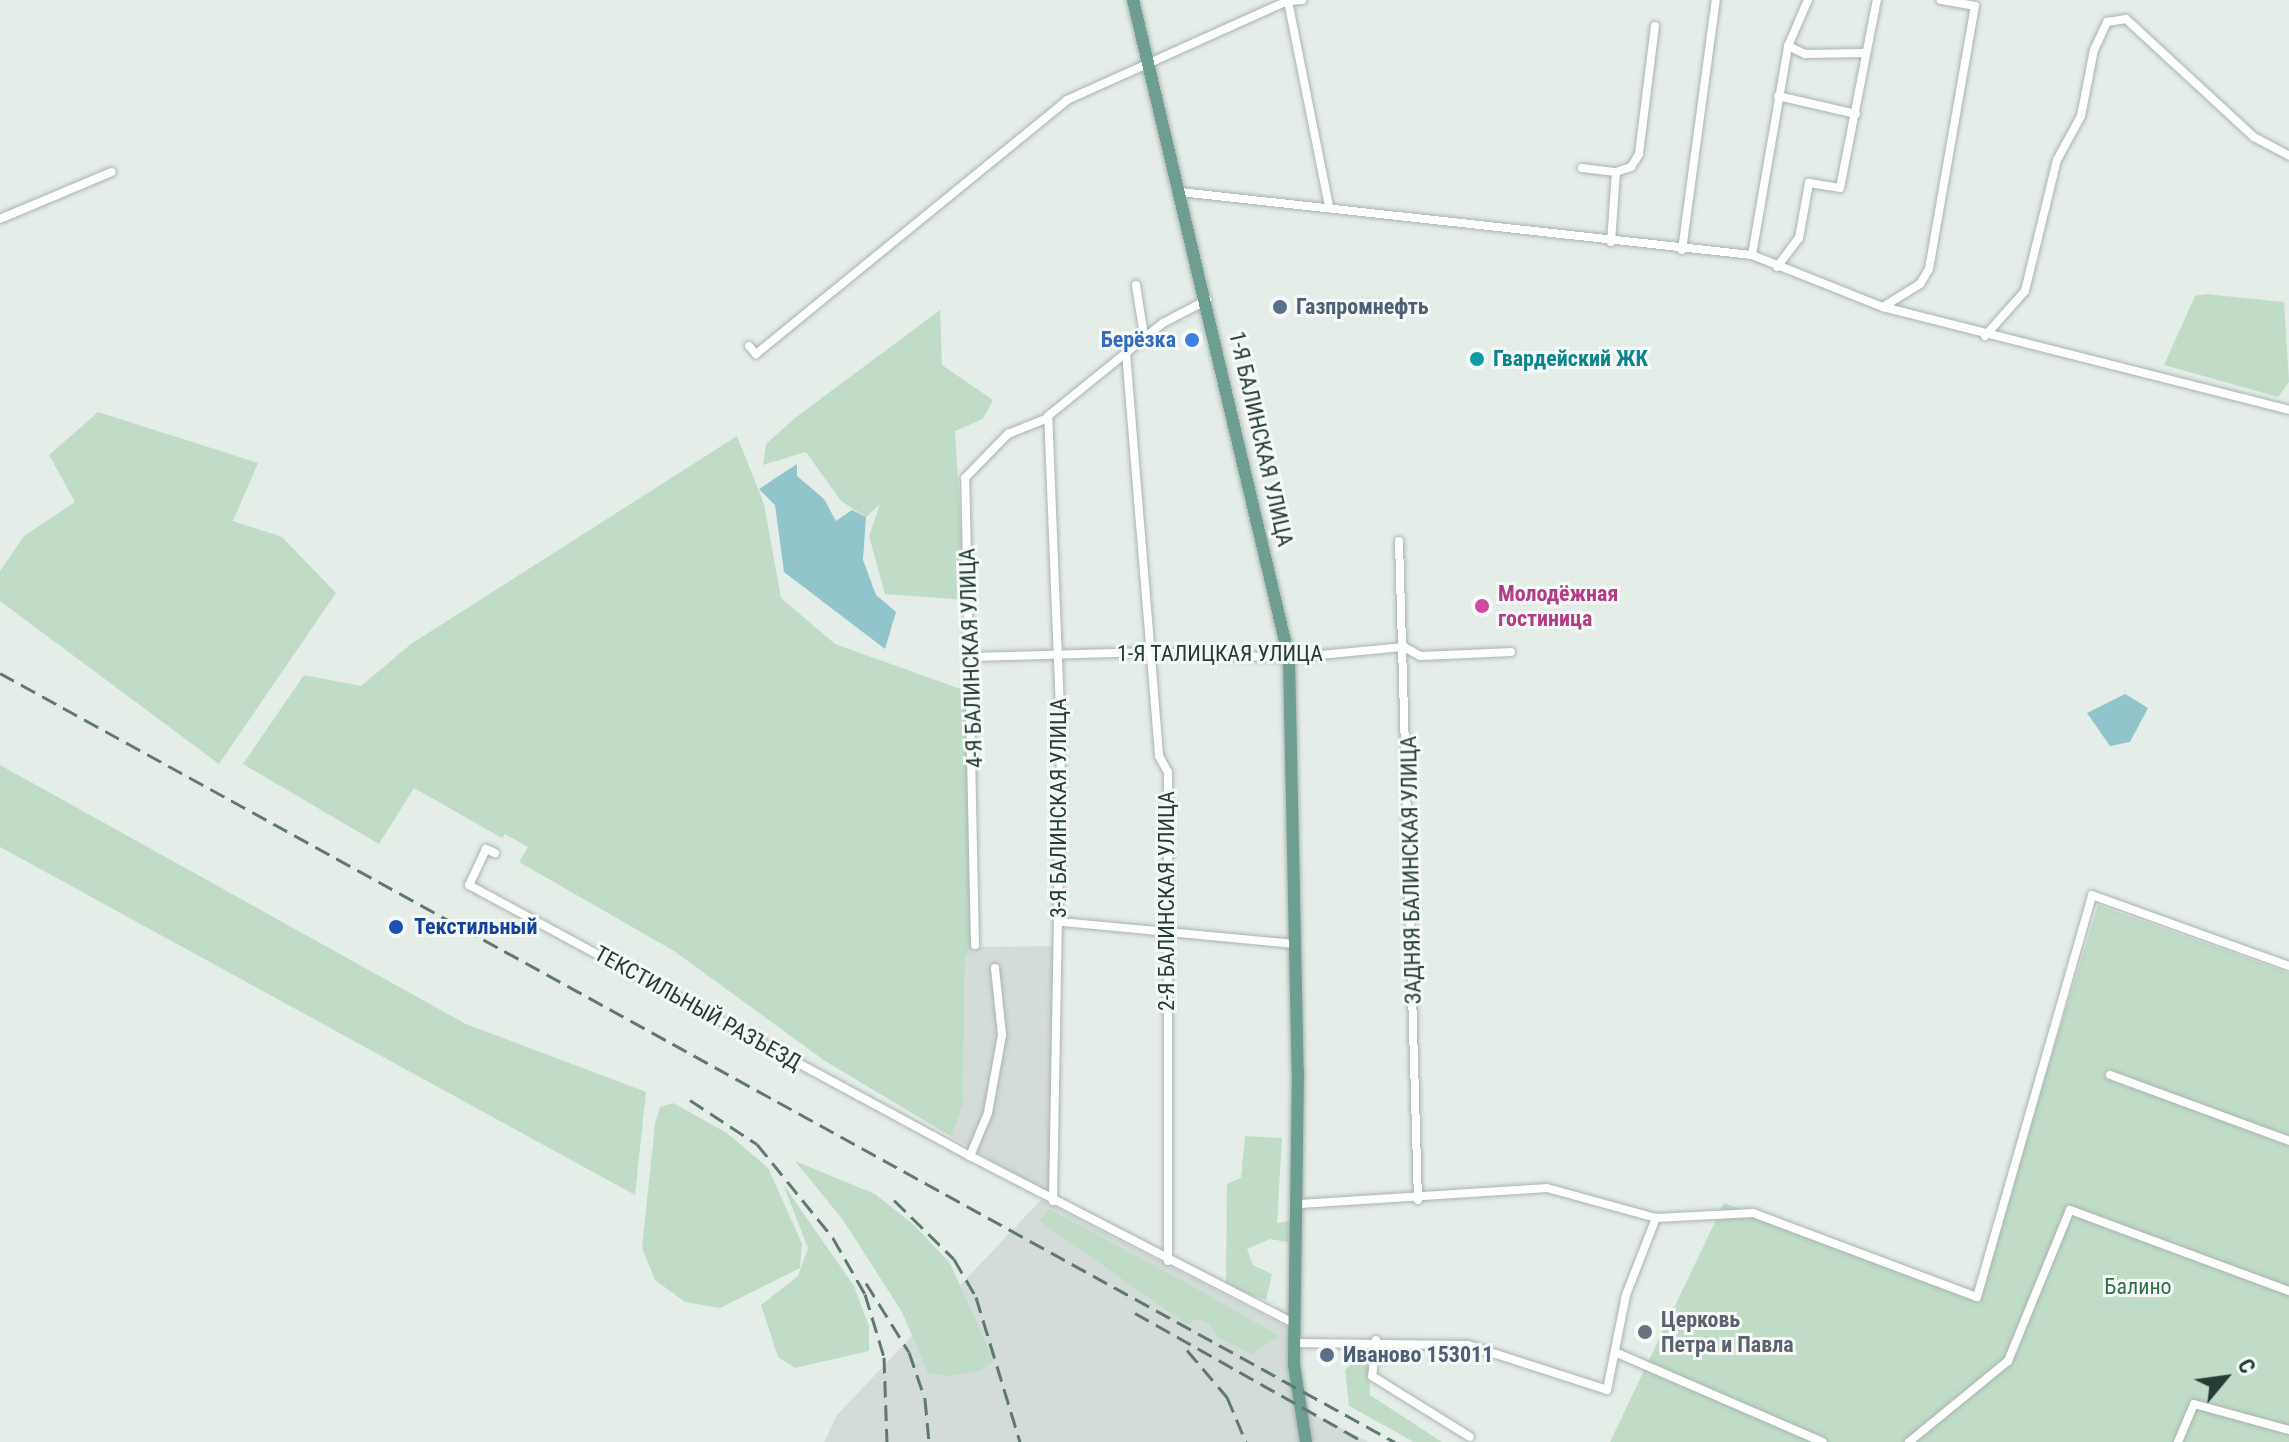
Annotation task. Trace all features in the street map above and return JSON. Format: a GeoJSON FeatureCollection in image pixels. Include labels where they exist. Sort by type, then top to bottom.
{"type":"FeatureCollection","features":[{"type":"Feature","properties":{"kind":"main road","name":"1-Я БАЛИНСКАЯ УЛИЦА"},"geometry":{"type":"LineString","coordinates":[[1133,0],[1207,300],[1289,658],[1296,944],[1295,1343],[1306,1442]]}},
{"type":"Feature","properties":{"kind":"street"},"geometry":{"type":"LineString","coordinates":[[749,346],[756,354],[1038,121],[1108,83],[1150,67],[1289,1],[1302,0]]}},
{"type":"Feature","properties":{"kind":"street"},"geometry":{"type":"LineString","coordinates":[[1682,250],[1716,0]]}},
{"type":"Feature","properties":{"kind":"street"},"geometry":{"type":"LineString","coordinates":[[1752,255],[1788,46],[1808,0]]}},
{"type":"Feature","properties":{"kind":"street"},"geometry":{"type":"LineString","coordinates":[[1777,267],[1799,238],[1809,183],[1840,188],[1877,0]]}},
{"type":"Feature","properties":{"kind":"street"},"geometry":{"type":"LineString","coordinates":[[1883,307],[1920,284],[1929,269],[1975,6],[1941,0]]}},
{"type":"Feature","properties":{"kind":"street"},"geometry":{"type":"LineString","coordinates":[[1289,1],[1329,207]]}},
{"type":"Feature","properties":{"kind":"street"},"geometry":{"type":"LineString","coordinates":[[1985,336],[2025,291],[2057,160],[2081,116],[2094,50],[2107,22],[2126,19],[2254,137],[2289,156]]}},
{"type":"Feature","properties":{"kind":"street"},"geometry":{"type":"LineString","coordinates":[[1582,168],[1616,172],[1631,167],[1639,154],[1651,35],[1655,26]]}},
{"type":"Feature","properties":{"kind":"street"},"geometry":{"type":"LineString","coordinates":[[1788,46],[1805,54],[1865,53]]}},
{"type":"Feature","properties":{"kind":"street"},"geometry":{"type":"LineString","coordinates":[[1778,96],[1856,114]]}},
{"type":"Feature","properties":{"kind":"street"},"geometry":{"type":"LineString","coordinates":[[0,219],[112,172]]}},
{"type":"Feature","properties":{"kind":"street"},"geometry":{"type":"LineString","coordinates":[[1611,242],[1616,172]]}},
{"type":"Feature","properties":{"kind":"street"},"geometry":{"type":"LineString","coordinates":[[1180,192],[1682,250],[1752,255],[1883,307],[1985,336],[2289,410]]}},
{"type":"Feature","properties":{"kind":"street"},"geometry":{"type":"LineString","coordinates":[[1136,285],[1143,329]]}},
{"type":"Feature","properties":{"kind":"street","name":"4-Я БАЛИНСКАЯ УЛИЦА"},"geometry":{"type":"LineString","coordinates":[[975,945],[973,657],[967,471],[1008,434],[1048,417],[1126,353],[1207,300]]}},
{"type":"Feature","properties":{"kind":"street","name":"2-Я БАЛИНСКАЯ УЛИЦА"},"geometry":{"type":"LineString","coordinates":[[1126,353],[1159,756],[1168,772],[1168,1261]]}},
{"type":"Feature","properties":{"kind":"street","name":"3-Я БАЛИНСКАЯ УЛИЦА"},"geometry":{"type":"LineString","coordinates":[[1048,417],[1057,655],[1062,922],[1053,1201]]}},
{"type":"Feature","properties":{"kind":"street","name":"ЗАДНЯЯ БАЛИНСКАЯ УЛИЦА"},"geometry":{"type":"LineString","coordinates":[[1399,541],[1418,1200]]}},
{"type":"Feature","properties":{"kind":"street","name":"1-Я ТАЛИЦКАЯ УЛИЦА"},"geometry":{"type":"LineString","coordinates":[[973,657],[1150,652],[1289,658],[1404,647],[1420,656],[1511,652]]}},
{"type":"Feature","properties":{"kind":"street","name":"ТЕКСТИЛЬНЫЙ РАЗЪЕЗД"},"geometry":{"type":"LineString","coordinates":[[495,853],[486,849],[469,885],[970,1156]]}},
{"type":"Feature","properties":{"kind":"street"},"geometry":{"type":"LineString","coordinates":[[1297,1204],[1418,1200],[1547,1188],[1656,1218],[1753,1213],[1977,1297],[2092,895],[2289,966]]}},
{"type":"Feature","properties":{"kind":"street"},"geometry":{"type":"LineString","coordinates":[[1062,922],[1296,944]]}},
{"type":"Feature","properties":{"kind":"street"},"geometry":{"type":"LineString","coordinates":[[995,968],[1002,1035],[988,1113],[970,1156],[1295,1324]]}},
{"type":"Feature","properties":{"kind":"street"},"geometry":{"type":"LineString","coordinates":[[2110,1075],[2289,1141]]}},
{"type":"Feature","properties":{"kind":"street"},"geometry":{"type":"LineString","coordinates":[[1909,1442],[2008,1361],[2070,1210],[2289,1291]]}},
{"type":"Feature","properties":{"kind":"street"},"geometry":{"type":"LineString","coordinates":[[1295,1343],[1376,1340],[1468,1345],[1607,1390],[1617,1353],[1626,1295],[1656,1218]]}},
{"type":"Feature","properties":{"kind":"street"},"geometry":{"type":"LineString","coordinates":[[1376,1340],[1372,1376],[1470,1437]]}},
{"type":"Feature","properties":{"kind":"street"},"geometry":{"type":"LineString","coordinates":[[1617,1353],[1823,1442]]}},
{"type":"Feature","properties":{"kind":"street"},"geometry":{"type":"LineString","coordinates":[[2178,1442],[2194,1404],[2289,1430]]}},
{"type":"Feature","properties":{"kind":"shaded area"},"geometry":{"type":"Polygon","coordinates":[[[1054,946],[1050,1195],[952,1137],[963,1104],[965,959],[971,947],[1054,946]]]}},
{"type":"Feature","properties":{"kind":"shaded area"},"geometry":{"type":"Polygon","coordinates":[[[1041,1200],[1293,1330],[1291,1392],[1301,1442],[824,1442],[837,1415],[1041,1200]]]}},
{"type":"Feature","properties":{"kind":"shaded area"},"geometry":{"type":"Polygon","coordinates":[[[1302,1409],[1369,1442],[1310,1442],[1302,1409]]]}},
{"type":"Feature","properties":{"kind":"green space"},"geometry":{"type":"Polygon","coordinates":[[[2205,294],[2284,302],[2289,382],[2278,397],[2164,365],[2195,296],[2205,294]]]}},
{"type":"Feature","properties":{"kind":"green space"},"geometry":{"type":"Polygon","coordinates":[[[940,310],[942,365],[993,400],[983,419],[955,431],[965,600],[885,594],[869,536],[880,504],[866,517],[841,501],[806,452],[763,465],[766,444],[795,418],[940,310]]]}},
{"type":"Feature","properties":{"kind":"green space"},"geometry":{"type":"Polygon","coordinates":[[[98,412],[258,463],[233,521],[282,537],[336,593],[219,764],[0,601],[0,571],[24,536],[75,502],[49,455],[98,412]]]}},
{"type":"Feature","properties":{"kind":"green space"},"geometry":{"type":"Polygon","coordinates":[[[737,436],[764,504],[781,598],[835,644],[972,693],[971,947],[965,959],[963,1104],[952,1137],[825,1061],[674,951],[519,862],[528,847],[505,834],[502,838],[414,788],[379,844],[243,764],[304,675],[361,686],[411,644],[737,436]]]}},
{"type":"Feature","properties":{"kind":"green space"},"geometry":{"type":"Polygon","coordinates":[[[0,765],[466,1024],[646,1092],[635,1195],[0,847],[0,765]]]}},
{"type":"Feature","properties":{"kind":"green space","name":"Балино"},"geometry":{"type":"Polygon","coordinates":[[[2098,905],[2289,973],[2289,1442],[1610,1442],[1724,1203],[1977,1297],[2098,905]]]}},
{"type":"Feature","properties":{"kind":"green space"},"geometry":{"type":"Polygon","coordinates":[[[673,1103],[727,1133],[768,1168],[802,1244],[800,1268],[720,1308],[685,1302],[655,1280],[642,1248],[655,1124],[660,1107],[673,1103]]]}},
{"type":"Feature","properties":{"kind":"green space"},"geometry":{"type":"Polygon","coordinates":[[[1245,1136],[1282,1138],[1277,1223],[1290,1221],[1292,1243],[1270,1239],[1247,1249],[1253,1265],[1272,1274],[1266,1300],[1226,1286],[1227,1184],[1241,1178],[1245,1136]]]}},
{"type":"Feature","properties":{"kind":"green space"},"geometry":{"type":"Polygon","coordinates":[[[795,1161],[875,1194],[914,1225],[950,1263],[994,1361],[981,1370],[950,1376],[928,1373],[902,1312],[843,1220],[795,1161]]]}},
{"type":"Feature","properties":{"kind":"green space"},"geometry":{"type":"Polygon","coordinates":[[[783,1184],[854,1286],[869,1326],[869,1351],[795,1368],[778,1357],[761,1305],[798,1276],[808,1248],[783,1184]]]}},
{"type":"Feature","properties":{"kind":"green space"},"geometry":{"type":"Polygon","coordinates":[[[1049,1209],[1279,1336],[1252,1354],[1217,1337],[1210,1324],[1196,1319],[1188,1325],[1039,1221],[1049,1209]]]}},
{"type":"Feature","properties":{"kind":"green space"},"geometry":{"type":"Polygon","coordinates":[[[1358,1358],[1368,1358],[1370,1395],[1442,1442],[1414,1442],[1349,1406],[1345,1370],[1358,1358]]]}},
{"type":"Feature","properties":{"kind":"water"},"geometry":{"type":"Polygon","coordinates":[[[797,464],[797,476],[824,499],[836,521],[852,510],[866,517],[863,560],[876,595],[896,612],[885,649],[784,572],[775,505],[759,489],[797,464]]]}},
{"type":"Feature","properties":{"kind":"water"},"geometry":{"type":"Polygon","coordinates":[[[2125,694],[2148,708],[2130,742],[2110,746],[2087,713],[2125,694]]]}},
{"type":"Feature","properties":{"kind":"railway"},"geometry":{"type":"LineString","coordinates":[[0,673],[1395,1442]]}},
{"type":"Feature","properties":{"kind":"railway"},"geometry":{"type":"LineString","coordinates":[[690,1100],[757,1144],[833,1238],[865,1294],[884,1357],[887,1442]]}},
{"type":"Feature","properties":{"kind":"railway"},"geometry":{"type":"LineString","coordinates":[[894,1200],[954,1259],[976,1297],[1020,1442]]}},
{"type":"Feature","properties":{"kind":"railway"},"geometry":{"type":"LineString","coordinates":[[866,1283],[909,1352],[925,1399],[929,1442]]}},
{"type":"Feature","properties":{"kind":"railway"},"geometry":{"type":"LineString","coordinates":[[1135,1313],[1364,1442]]}},
{"type":"Feature","properties":{"kind":"railway"},"geometry":{"type":"LineString","coordinates":[[1187,1350],[1227,1397],[1246,1442]]}},
{"type":"Feature","properties":{"kind":"place","name":"Газпромнефть"},"geometry":{"type":"Point","coordinates":[1280,307]}},
{"type":"Feature","properties":{"kind":"place","name":"Берёзка"},"geometry":{"type":"Point","coordinates":[1192,340]}},
{"type":"Feature","properties":{"kind":"place","name":"Гвардейский ЖК"},"geometry":{"type":"Point","coordinates":[1477,359]}},
{"type":"Feature","properties":{"kind":"place","name":"Молодёжная гостиница"},"geometry":{"type":"Point","coordinates":[1482,606]}},
{"type":"Feature","properties":{"kind":"place","name":"Текстильный"},"geometry":{"type":"Point","coordinates":[396,927]}},
{"type":"Feature","properties":{"kind":"place","name":"Церковь Петра и Павла"},"geometry":{"type":"Point","coordinates":[1645,1332]}},
{"type":"Feature","properties":{"kind":"place","name":"Иваново 153011"},"geometry":{"type":"Point","coordinates":[1327,1355]}}]}
